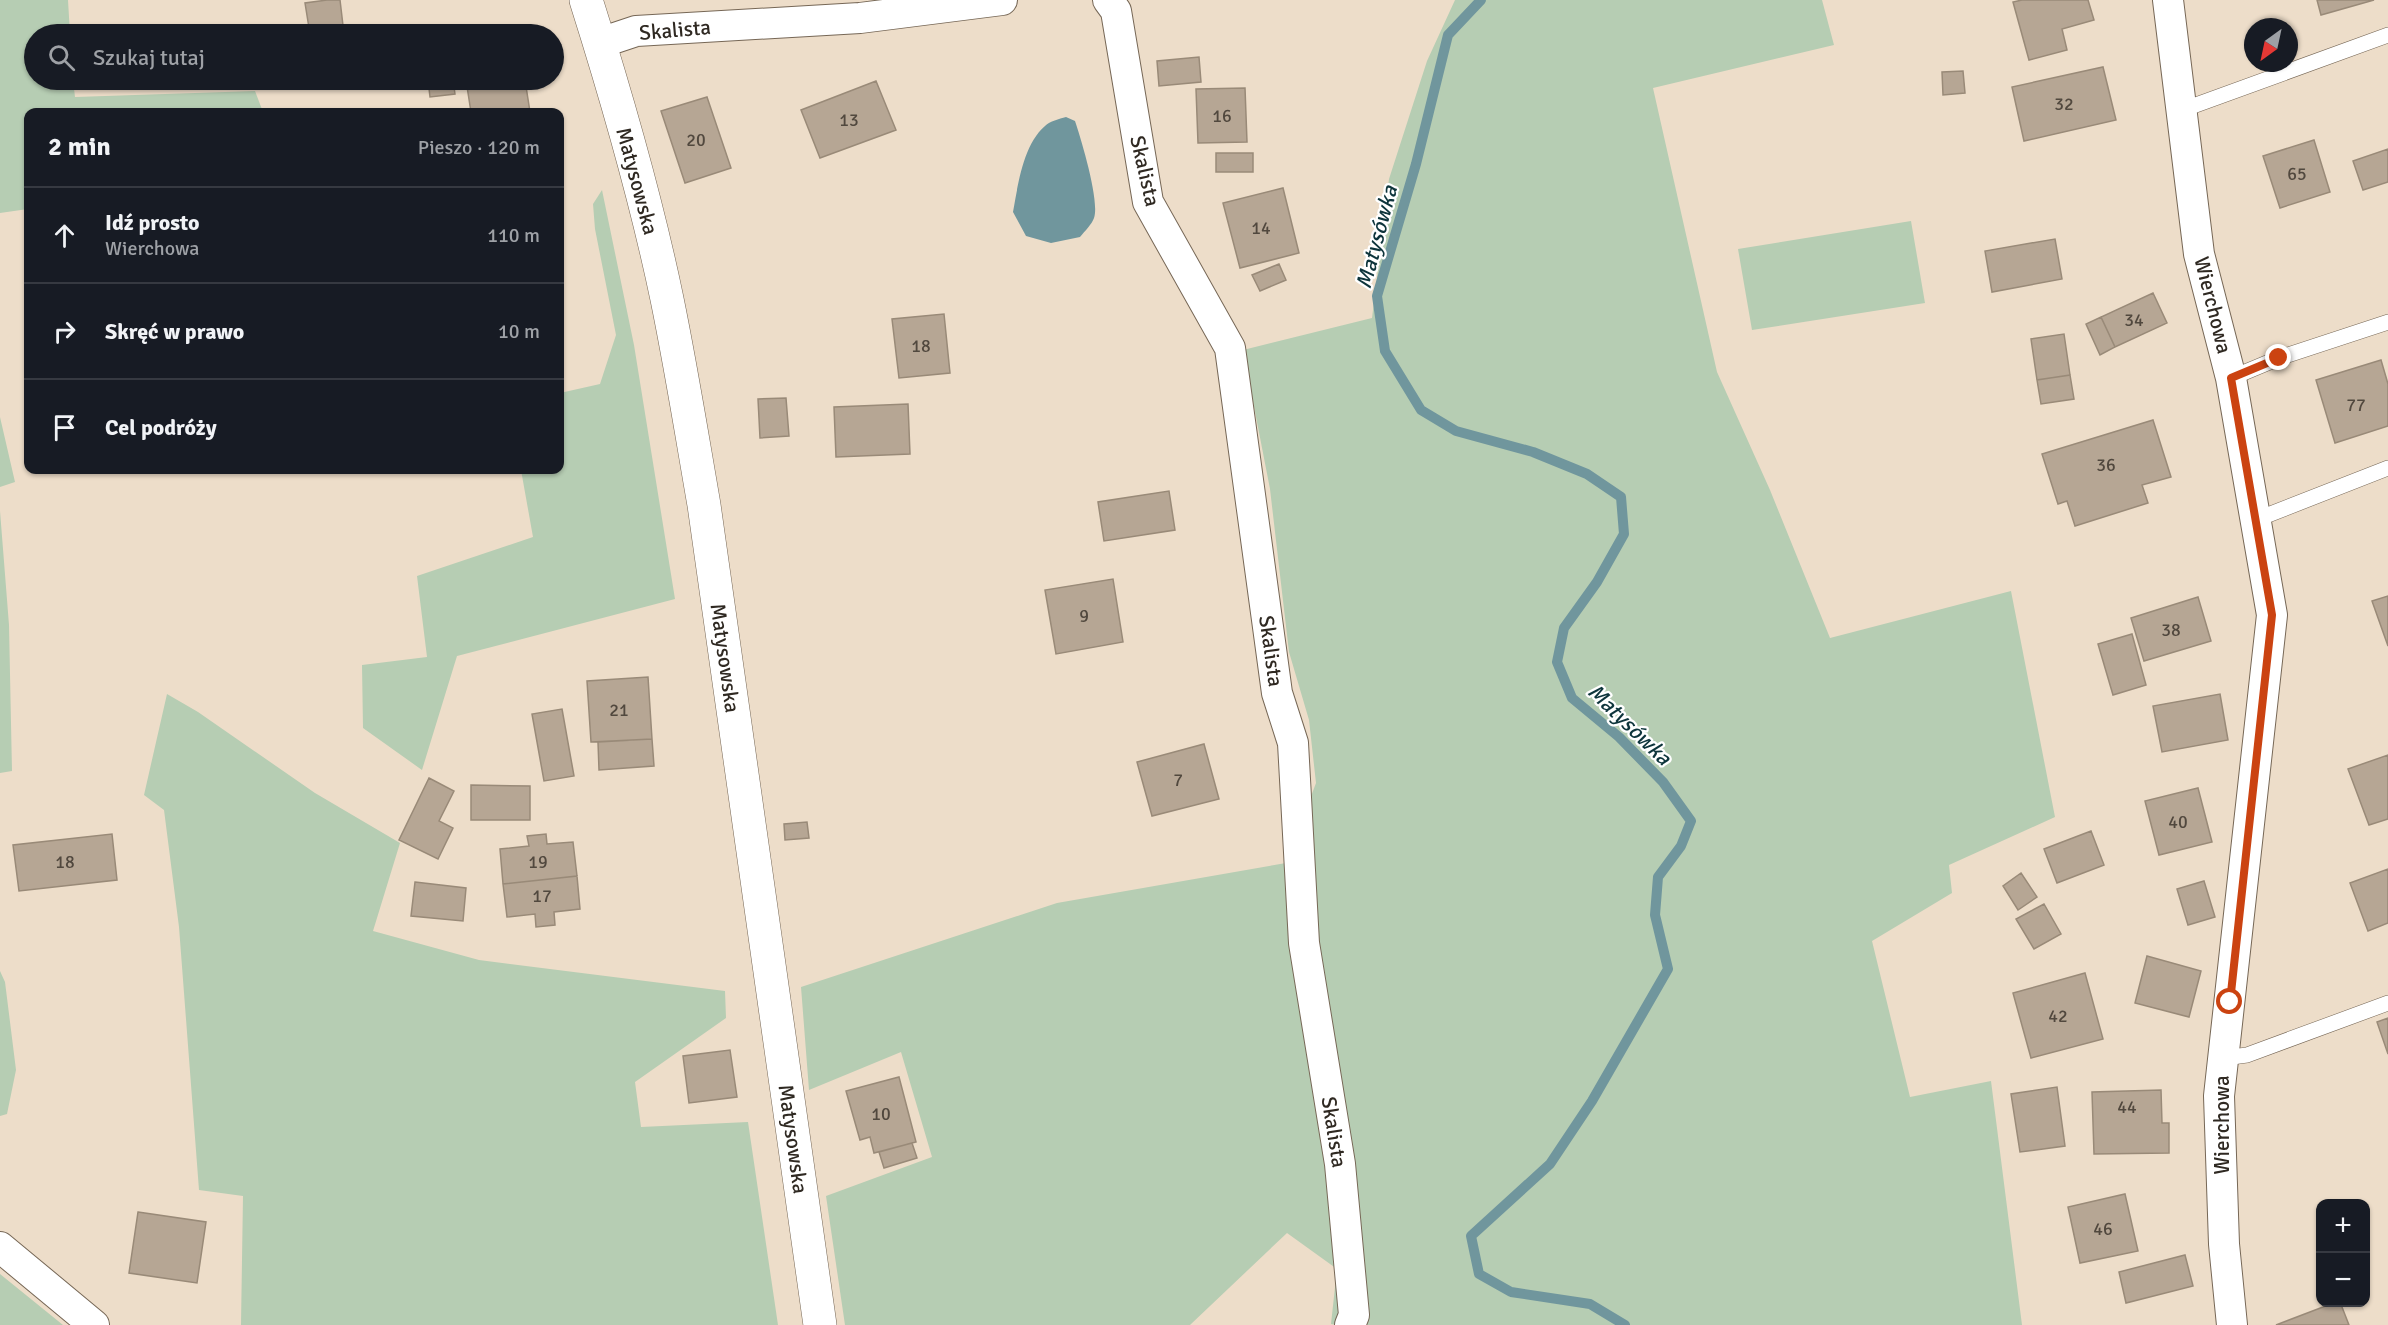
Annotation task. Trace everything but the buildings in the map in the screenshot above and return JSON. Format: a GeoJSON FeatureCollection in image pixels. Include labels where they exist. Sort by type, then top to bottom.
{"type":"FeatureCollection","features":[{"type":"Feature","properties":{"kind":"street","name":"Matysowska"},"geometry":{"type":"LineString","coordinates":[[586,0],[638,179],[664,287],[686,399],[705,517],[820,1325]]}},
{"type":"Feature","properties":{"kind":"street","name":"Skalista"},"geometry":{"type":"LineString","coordinates":[[600,43],[636,31],[860,18],[1002,0]]}},
{"type":"Feature","properties":{"kind":"street","name":"Skalista"},"geometry":{"type":"LineString","coordinates":[[1108,0],[1116,11],[1148,202],[1230,348],[1277,693],[1293,743],[1304,943],[1340,1164],[1354,1315],[1350,1325]]}},
{"type":"Feature","properties":{"kind":"street","name":"Wierchowa"},"geometry":{"type":"LineString","coordinates":[[2168,0],[2199,254],[2231,378],[2272,615],[2219,1107],[2224,1244],[2232,1325]]}},
{"type":"Feature","properties":{"kind":"street"},"geometry":{"type":"LineString","coordinates":[[0,1247],[94,1325]]}},
{"type":"Feature","properties":{"kind":"lane"},"geometry":{"type":"LineString","coordinates":[[2182,110],[2388,34]]}},
{"type":"Feature","properties":{"kind":"lane"},"geometry":{"type":"LineString","coordinates":[[2231,378],[2279,358],[2388,322]]}},
{"type":"Feature","properties":{"kind":"lane"},"geometry":{"type":"LineString","coordinates":[[2255,520],[2388,468]]}},
{"type":"Feature","properties":{"kind":"lane"},"geometry":{"type":"LineString","coordinates":[[2224,1058],[2247,1055],[2388,1003]]}},
{"type":"Feature","properties":{"kind":"green space"},"geometry":{"type":"Polygon","coordinates":[[[0,0],[68,0],[69,24],[24,24],[24,90],[74,90],[75,97],[255,91],[261,108],[24,108],[24,210],[0,213],[0,0]]]}},
{"type":"Feature","properties":{"kind":"green space"},"geometry":{"type":"Polygon","coordinates":[[[1455,0],[1822,0],[1834,45],[1653,88],[1717,372],[1770,490],[1830,638],[2011,591],[2055,817],[1949,865],[1952,893],[1872,941],[1910,1097],[1991,1081],[2022,1325],[1337,1325],[1331,1324],[1337,1269],[1287,1233],[1190,1325],[845,1325],[826,1196],[932,1157],[901,1052],[809,1090],[801,987],[1057,903],[1286,863],[1316,783],[1309,720],[1289,652],[1270,489],[1243,350],[1372,318],[1389,179],[1427,61],[1455,0]]]}},
{"type":"Feature","properties":{"kind":"green space"},"geometry":{"type":"Polygon","coordinates":[[[602,190],[634,345],[675,599],[457,656],[422,770],[363,728],[362,665],[427,657],[417,576],[533,537],[522,474],[564,474],[564,392],[600,384],[616,335],[595,229],[593,204],[602,190]]]}},
{"type":"Feature","properties":{"kind":"green space"},"geometry":{"type":"Polygon","coordinates":[[[1911,221],[1925,303],[1752,330],[1738,249],[1911,221]]]}},
{"type":"Feature","properties":{"kind":"green space"},"geometry":{"type":"Polygon","coordinates":[[[0,417],[15,482],[0,487],[0,417]]]}},
{"type":"Feature","properties":{"kind":"green space"},"geometry":{"type":"Polygon","coordinates":[[[0,511],[9,625],[12,771],[0,773],[0,511]]]}},
{"type":"Feature","properties":{"kind":"green space"},"geometry":{"type":"Polygon","coordinates":[[[167,694],[198,712],[315,793],[400,843],[373,931],[479,960],[725,991],[726,1018],[635,1082],[641,1127],[748,1122],[778,1325],[241,1325],[243,1196],[199,1190],[179,927],[164,810],[144,795],[167,694]]]}},
{"type":"Feature","properties":{"kind":"green space"},"geometry":{"type":"Polygon","coordinates":[[[0,971],[5,982],[16,1070],[7,1114],[0,1116],[0,971]]]}},
{"type":"Feature","properties":{"kind":"green space"},"geometry":{"type":"Polygon","coordinates":[[[0,1274],[63,1325],[0,1325],[0,1274]]]}},
{"type":"Feature","properties":{"kind":"water"},"geometry":{"type":"Polygon","coordinates":[[[1066,117],[1075,121],[1078,130],[1092,185],[1095,210],[1093,220],[1080,237],[1051,243],[1026,236],[1013,212],[1023,166],[1031,144],[1047,124],[1066,117]]]}},
{"type":"Feature","properties":{"kind":"waterway","name":"Matysówka"},"geometry":{"type":"LineString","coordinates":[[1481,0],[1448,35],[1416,164],[1377,296],[1385,351],[1421,410],[1456,431],[1533,452],[1587,474],[1621,497],[1624,534],[1597,582],[1564,628],[1557,662],[1572,698],[1619,737],[1663,782],[1691,821],[1681,846],[1658,877],[1655,915],[1668,969],[1592,1101],[1550,1164],[1471,1236],[1479,1274],[1511,1292],[1590,1304],[1625,1325]]}},
{"type":"Feature","properties":{"kind":"route"},"geometry":{"type":"LineString","coordinates":[[2230,1002],[2272,615],[2231,378],[2279,358]]}}]}
